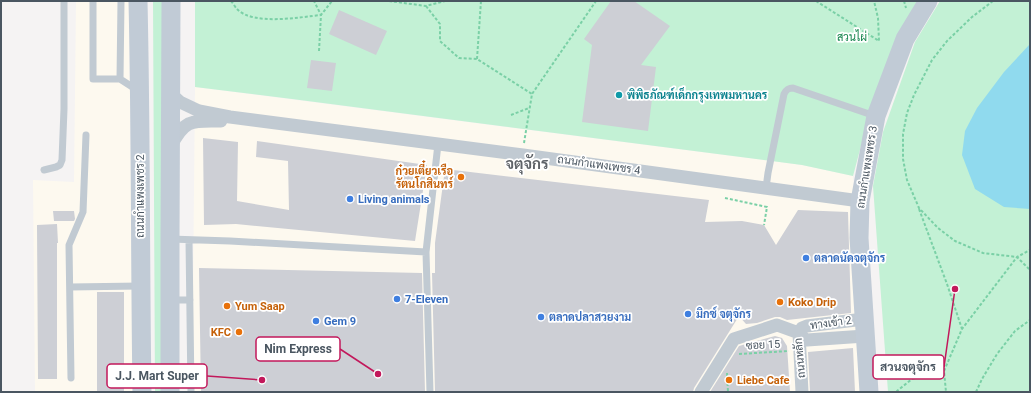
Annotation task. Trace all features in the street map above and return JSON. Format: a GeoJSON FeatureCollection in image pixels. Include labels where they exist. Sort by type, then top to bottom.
{"type":"FeatureCollection","features":[{"type":"Feature","properties":{"kind":"main road","name":"ถนนกำแพงเพชร 2"},"geometry":{"type":"LineString","coordinates":[[138,1],[142,392]]}},
{"type":"Feature","properties":{"kind":"main road"},"geometry":{"type":"LineString","coordinates":[[170,392],[170,93],[172,1]]}},
{"type":"Feature","properties":{"kind":"main road","name":"ถนนกำแพงเพชร 3"},"geometry":{"type":"LineString","coordinates":[[869,392],[859,238],[860,201],[876,116],[904,39],[928,1]]}},
{"type":"Feature","properties":{"kind":"street","name":"ถนนกำแพงเพชร 4"},"geometry":{"type":"LineString","coordinates":[[170,93],[180,102],[198,111],[230,117],[860,201]]}},
{"type":"Feature","properties":{"kind":"street","name":"ถนนกำแพงเพชร 4"},"geometry":{"type":"LineString","coordinates":[[170,147],[182,128],[190,123],[216,121],[267,122]]}},
{"type":"Feature","properties":{"kind":"street","name":"ถนนหลัก"},"geometry":{"type":"LineString","coordinates":[[701,392],[734,339],[777,325],[799,333],[802,392]]}},
{"type":"Feature","properties":{"kind":"street","name":"ทางเข้า 2"},"geometry":{"type":"LineString","coordinates":[[799,333],[801,337],[807,340],[865,327]]}},
{"type":"Feature","properties":{"kind":"lane"},"geometry":{"type":"LineString","coordinates":[[44,170],[60,165],[62,160],[64,110],[64,1]]}},
{"type":"Feature","properties":{"kind":"lane"},"geometry":{"type":"LineString","coordinates":[[93,1],[93,79],[120,79],[140,93]]}},
{"type":"Feature","properties":{"kind":"lane"},"geometry":{"type":"LineString","coordinates":[[120,1],[120,79]]}},
{"type":"Feature","properties":{"kind":"lane"},"geometry":{"type":"LineString","coordinates":[[766,188],[786,90],[793,88],[876,116]]}},
{"type":"Feature","properties":{"kind":"lane"},"geometry":{"type":"LineString","coordinates":[[71,378],[69,245],[83,212],[86,135]]}},
{"type":"Feature","properties":{"kind":"lane"},"geometry":{"type":"LineString","coordinates":[[430,392],[426,252],[438,144]]}},
{"type":"Feature","properties":{"kind":"lane"},"geometry":{"type":"LineString","coordinates":[[170,239],[426,252]]}},
{"type":"Feature","properties":{"kind":"lane"},"geometry":{"type":"LineString","coordinates":[[189,240],[191,392]]}},
{"type":"Feature","properties":{"kind":"lane"},"geometry":{"type":"LineString","coordinates":[[70,287],[140,286]]}},
{"type":"Feature","properties":{"kind":"lane"},"geometry":{"type":"LineString","coordinates":[[170,300],[190,300]]}},
{"type":"Feature","properties":{"kind":"path"},"geometry":{"type":"LineString","coordinates":[[231,1],[237,9],[247,15],[278,20],[321,15],[332,1]]}},
{"type":"Feature","properties":{"kind":"path"},"geometry":{"type":"LineString","coordinates":[[314,1],[321,15],[319,51]]}},
{"type":"Feature","properties":{"kind":"path"},"geometry":{"type":"LineString","coordinates":[[389,1],[426,6],[445,1]]}},
{"type":"Feature","properties":{"kind":"path"},"geometry":{"type":"LineString","coordinates":[[477,59],[480,1]]}},
{"type":"Feature","properties":{"kind":"path"},"geometry":{"type":"LineString","coordinates":[[523,155],[532,94],[596,1]]}},
{"type":"Feature","properties":{"kind":"path"},"geometry":{"type":"LineString","coordinates":[[816,1],[879,41],[878,18],[874,1]]}},
{"type":"Feature","properties":{"kind":"path"},"geometry":{"type":"LineString","coordinates":[[962,329],[919,208],[907,180],[903,159],[903,134],[907,113],[914,95],[932,60],[947,41],[972,17],[993,1]]}},
{"type":"Feature","properties":{"kind":"path"},"geometry":{"type":"LineString","coordinates":[[426,6],[440,24],[440,41],[459,58],[477,59],[532,94]]}},
{"type":"Feature","properties":{"kind":"path"},"geometry":{"type":"LineString","coordinates":[[511,115],[530,108]]}},
{"type":"Feature","properties":{"kind":"path"},"geometry":{"type":"LineString","coordinates":[[725,198],[767,207],[764,225]]}},
{"type":"Feature","properties":{"kind":"path"},"geometry":{"type":"LineString","coordinates":[[919,208],[938,228],[955,241],[983,252],[1017,257],[1030,270]]}},
{"type":"Feature","properties":{"kind":"path"},"geometry":{"type":"LineString","coordinates":[[946,392],[944,371],[962,329],[1017,257],[1030,250]]}},
{"type":"Feature","properties":{"kind":"path"},"geometry":{"type":"LineString","coordinates":[[976,392],[997,354],[1015,331],[1030,320]]}},
{"type":"Feature","properties":{"kind":"path","name":"ซอย 15"},"geometry":{"type":"LineString","coordinates":[[728,350],[734,354],[800,351]]}},
{"type":"Feature","properties":{"kind":"path"},"geometry":{"type":"LineString","coordinates":[[897,392],[912,379],[944,371]]}},
{"type":"Feature","properties":{"kind":"shaded area"},"geometry":{"type":"Polygon","coordinates":[[[76,1],[129,1],[133,392],[35,392],[33,180],[74,182],[76,1]]]}},
{"type":"Feature","properties":{"kind":"shaded area"},"geometry":{"type":"Polygon","coordinates":[[[195,87],[802,165],[853,176],[867,392],[192,392],[195,87]]]}},
{"type":"Feature","properties":{"kind":"green space"},"geometry":{"type":"Polygon","coordinates":[[[153,1],[166,1],[163,392],[155,392],[153,1]]]}},
{"type":"Feature","properties":{"kind":"green space","name":"สวนไผ่"},"geometry":{"type":"Polygon","coordinates":[[[195,1],[920,1],[866,127],[853,176],[802,165],[195,87],[195,1]]]}},
{"type":"Feature","properties":{"kind":"green space"},"geometry":{"type":"Polygon","coordinates":[[[940,1],[1030,1],[1029,392],[888,392],[873,186],[883,132],[915,42],[940,1]]]}},
{"type":"Feature","properties":{"kind":"water"},"geometry":{"type":"Polygon","coordinates":[[[1030,44],[1030,209],[1004,207],[975,189],[962,155],[965,131],[977,108],[1004,72],[1030,44]]]}},
{"type":"Feature","properties":{"kind":"building"},"geometry":{"type":"Polygon","coordinates":[[[611,1],[634,1],[670,26],[641,65],[656,67],[648,131],[582,122],[592,45],[584,39],[611,1]]]}},
{"type":"Feature","properties":{"kind":"building"},"geometry":{"type":"Polygon","coordinates":[[[339,10],[387,31],[376,55],[329,34],[339,10]]]}},
{"type":"Feature","properties":{"kind":"building"},"geometry":{"type":"Polygon","coordinates":[[[311,60],[336,63],[332,91],[307,88],[311,60]]]}},
{"type":"Feature","properties":{"kind":"building"},"geometry":{"type":"Polygon","coordinates":[[[203,138],[238,142],[237,201],[289,210],[288,161],[256,157],[257,141],[427,165],[415,241],[236,224],[204,225],[203,138]]]}},
{"type":"Feature","properties":{"kind":"building","name":"ตลาดปลาสวยงาม"},"geometry":{"type":"Polygon","coordinates":[[[445,169],[709,200],[705,222],[742,221],[764,225],[776,245],[798,210],[848,212],[851,313],[787,320],[780,317],[775,317],[757,323],[746,324],[739,316],[694,388],[693,392],[435,392],[432,273],[435,273],[435,243],[445,169]]]}},
{"type":"Feature","properties":{"kind":"building"},"geometry":{"type":"Polygon","coordinates":[[[53,211],[74,211],[75,219],[74,221],[54,221],[53,211]]]}},
{"type":"Feature","properties":{"kind":"building"},"geometry":{"type":"Polygon","coordinates":[[[57,224],[57,379],[38,379],[37,225],[57,224]]]}},
{"type":"Feature","properties":{"kind":"building"},"geometry":{"type":"Polygon","coordinates":[[[199,268],[422,273],[425,392],[201,392],[199,268]]]}},
{"type":"Feature","properties":{"kind":"building"},"geometry":{"type":"Polygon","coordinates":[[[97,292],[124,292],[124,392],[97,392],[97,292]]]}},
{"type":"Feature","properties":{"kind":"building"},"geometry":{"type":"Polygon","coordinates":[[[775,336],[782,338],[787,346],[790,392],[710,392],[739,346],[775,336]]]}},
{"type":"Feature","properties":{"kind":"building"},"geometry":{"type":"Polygon","coordinates":[[[853,348],[855,392],[810,392],[808,352],[853,348]]]}},
{"type":"Feature","properties":{"kind":"place","name":"พิพิธภัณฑ์เด็กกรุงเทพมหานคร"},"geometry":{"type":"Point","coordinates":[619,95]}},
{"type":"Feature","properties":{"kind":"place","name":"ก๋วยเตี๋ยวเรือ รัตนโกสินทร์"},"geometry":{"type":"Point","coordinates":[461,177]}},
{"type":"Feature","properties":{"kind":"place","name":"Living animals"},"geometry":{"type":"Point","coordinates":[350,199]}},
{"type":"Feature","properties":{"kind":"place","name":"ตลาดนัดจตุจักร"},"geometry":{"type":"Point","coordinates":[806,258]}},
{"type":"Feature","properties":{"kind":"place","name":"สวนจตุจักร"},"geometry":{"type":"Point","coordinates":[955,289]}},
{"type":"Feature","properties":{"kind":"place","name":"7-Eleven"},"geometry":{"type":"Point","coordinates":[397,299]}},
{"type":"Feature","properties":{"kind":"place","name":"Koko Drip"},"geometry":{"type":"Point","coordinates":[780,302]}},
{"type":"Feature","properties":{"kind":"place","name":"Yum Saap"},"geometry":{"type":"Point","coordinates":[227,306]}},
{"type":"Feature","properties":{"kind":"place","name":"มิกซ์ จตุจักร"},"geometry":{"type":"Point","coordinates":[688,314]}},
{"type":"Feature","properties":{"kind":"place","name":"ตลาดปลาสวยงาม"},"geometry":{"type":"Point","coordinates":[541,317]}},
{"type":"Feature","properties":{"kind":"place","name":"Gem 9"},"geometry":{"type":"Point","coordinates":[316,321]}},
{"type":"Feature","properties":{"kind":"place","name":"KFC"},"geometry":{"type":"Point","coordinates":[239,332]}},
{"type":"Feature","properties":{"kind":"place","name":"Nim Express"},"geometry":{"type":"Point","coordinates":[378,374]}},
{"type":"Feature","properties":{"kind":"place","name":"J.J. Mart Super"},"geometry":{"type":"Point","coordinates":[262,380]}},
{"type":"Feature","properties":{"kind":"place","name":"Liebe Cafe"},"geometry":{"type":"Point","coordinates":[729,380]}},
{"type":"Feature","properties":{"kind":"district","name":"จตุจักร"},"geometry":{"type":"Point","coordinates":[527,164]}}]}
